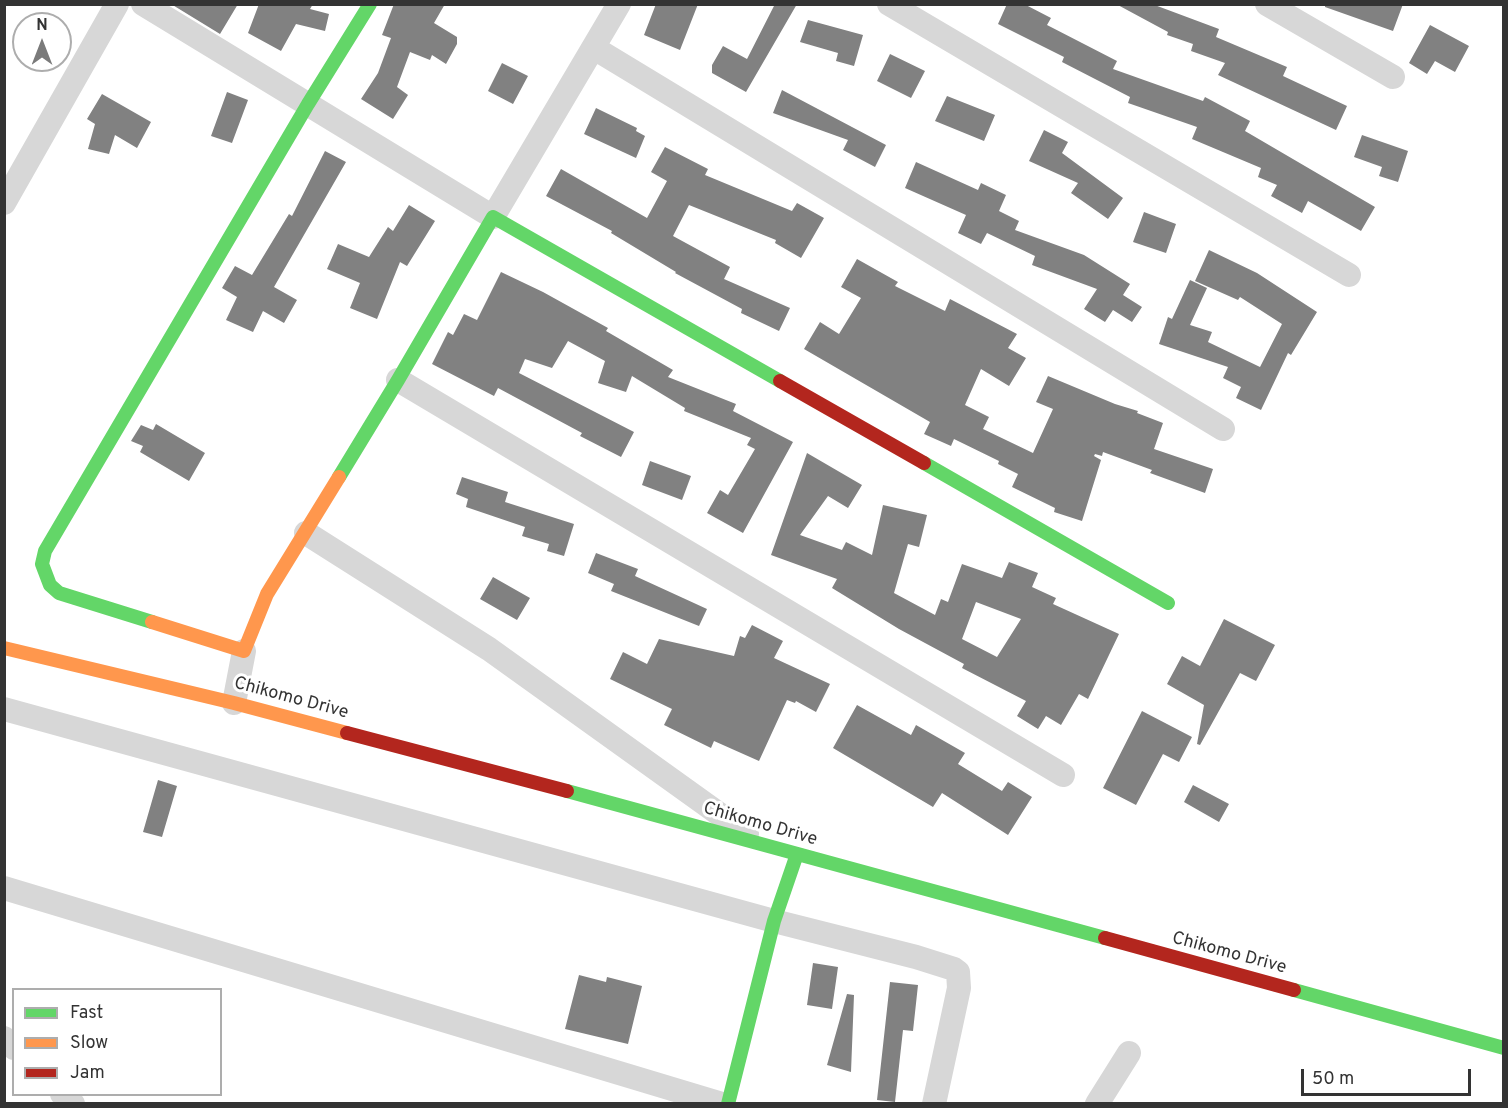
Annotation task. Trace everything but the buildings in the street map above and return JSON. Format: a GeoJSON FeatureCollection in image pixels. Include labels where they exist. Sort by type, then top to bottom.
{"type":"FeatureCollection","features":[{"type":"Feature","properties":{"kind":"street"},"geometry":{"type":"LineString","coordinates":[[4,202],[117,4]]}},
{"type":"Feature","properties":{"kind":"street"},"geometry":{"type":"LineString","coordinates":[[143,4],[493,217],[1168,603]]}},
{"type":"Feature","properties":{"kind":"street"},"geometry":{"type":"LineString","coordinates":[[244,651],[59,593],[50,585],[42,564],[45,551],[308,104],[370,4]]}},
{"type":"Feature","properties":{"kind":"street"},"geometry":{"type":"LineString","coordinates":[[234,703],[244,651],[267,594],[398,380],[619,4]]}},
{"type":"Feature","properties":{"kind":"street"},"geometry":{"type":"LineString","coordinates":[[889,4],[1349,275]]}},
{"type":"Feature","properties":{"kind":"street"},"geometry":{"type":"LineString","coordinates":[[1268,4],[1393,77]]}},
{"type":"Feature","properties":{"kind":"street"},"geometry":{"type":"LineString","coordinates":[[594,48],[1223,429]]}},
{"type":"Feature","properties":{"kind":"street"},"geometry":{"type":"LineString","coordinates":[[398,380],[1063,775]]}},
{"type":"Feature","properties":{"kind":"street"},"geometry":{"type":"LineString","coordinates":[[306,533],[489,649],[758,842]]}},
{"type":"Feature","properties":{"kind":"street","name":"Chikomo Drive"},"geometry":{"type":"LineString","coordinates":[[4,648],[234,703],[758,842],[1503,1048]]}},
{"type":"Feature","properties":{"kind":"street"},"geometry":{"type":"LineString","coordinates":[[4,709],[774,921],[916,957],[958,972],[959,988],[934,1104]]}},
{"type":"Feature","properties":{"kind":"street"},"geometry":{"type":"LineString","coordinates":[[728,1104],[774,921],[797,854]]}},
{"type":"Feature","properties":{"kind":"street"},"geometry":{"type":"LineString","coordinates":[[4,888],[722,1104]]}},
{"type":"Feature","properties":{"kind":"street"},"geometry":{"type":"LineString","coordinates":[[1097,1104],[1129,1053]]}},
{"type":"Feature","properties":{"kind":"traffic: fast"},"geometry":{"type":"LineString","coordinates":[[152,622],[59,593],[50,585],[42,564],[45,551],[308,104],[370,4]]}},
{"type":"Feature","properties":{"kind":"traffic: fast"},"geometry":{"type":"LineString","coordinates":[[339,477],[493,217],[780,381]]}},
{"type":"Feature","properties":{"kind":"traffic: fast"},"geometry":{"type":"LineString","coordinates":[[924,463],[1168,603]]}},
{"type":"Feature","properties":{"kind":"traffic: fast"},"geometry":{"type":"LineString","coordinates":[[567,791],[1105,938]]}},
{"type":"Feature","properties":{"kind":"traffic: fast"},"geometry":{"type":"LineString","coordinates":[[728,1104],[774,921],[797,854]]}},
{"type":"Feature","properties":{"kind":"traffic: fast"},"geometry":{"type":"LineString","coordinates":[[1294,990],[1504,1048]]}},
{"type":"Feature","properties":{"kind":"traffic: slow"},"geometry":{"type":"LineString","coordinates":[[152,622],[244,651],[267,594],[339,477]]}},
{"type":"Feature","properties":{"kind":"traffic: slow"},"geometry":{"type":"LineString","coordinates":[[4,648],[234,703],[347,733]]}},
{"type":"Feature","properties":{"kind":"traffic: jam"},"geometry":{"type":"LineString","coordinates":[[780,381],[924,463]]}},
{"type":"Feature","properties":{"kind":"traffic: jam"},"geometry":{"type":"LineString","coordinates":[[347,733],[567,791]]}},
{"type":"Feature","properties":{"kind":"traffic: jam"},"geometry":{"type":"LineString","coordinates":[[1105,938],[1294,990]]}}]}
